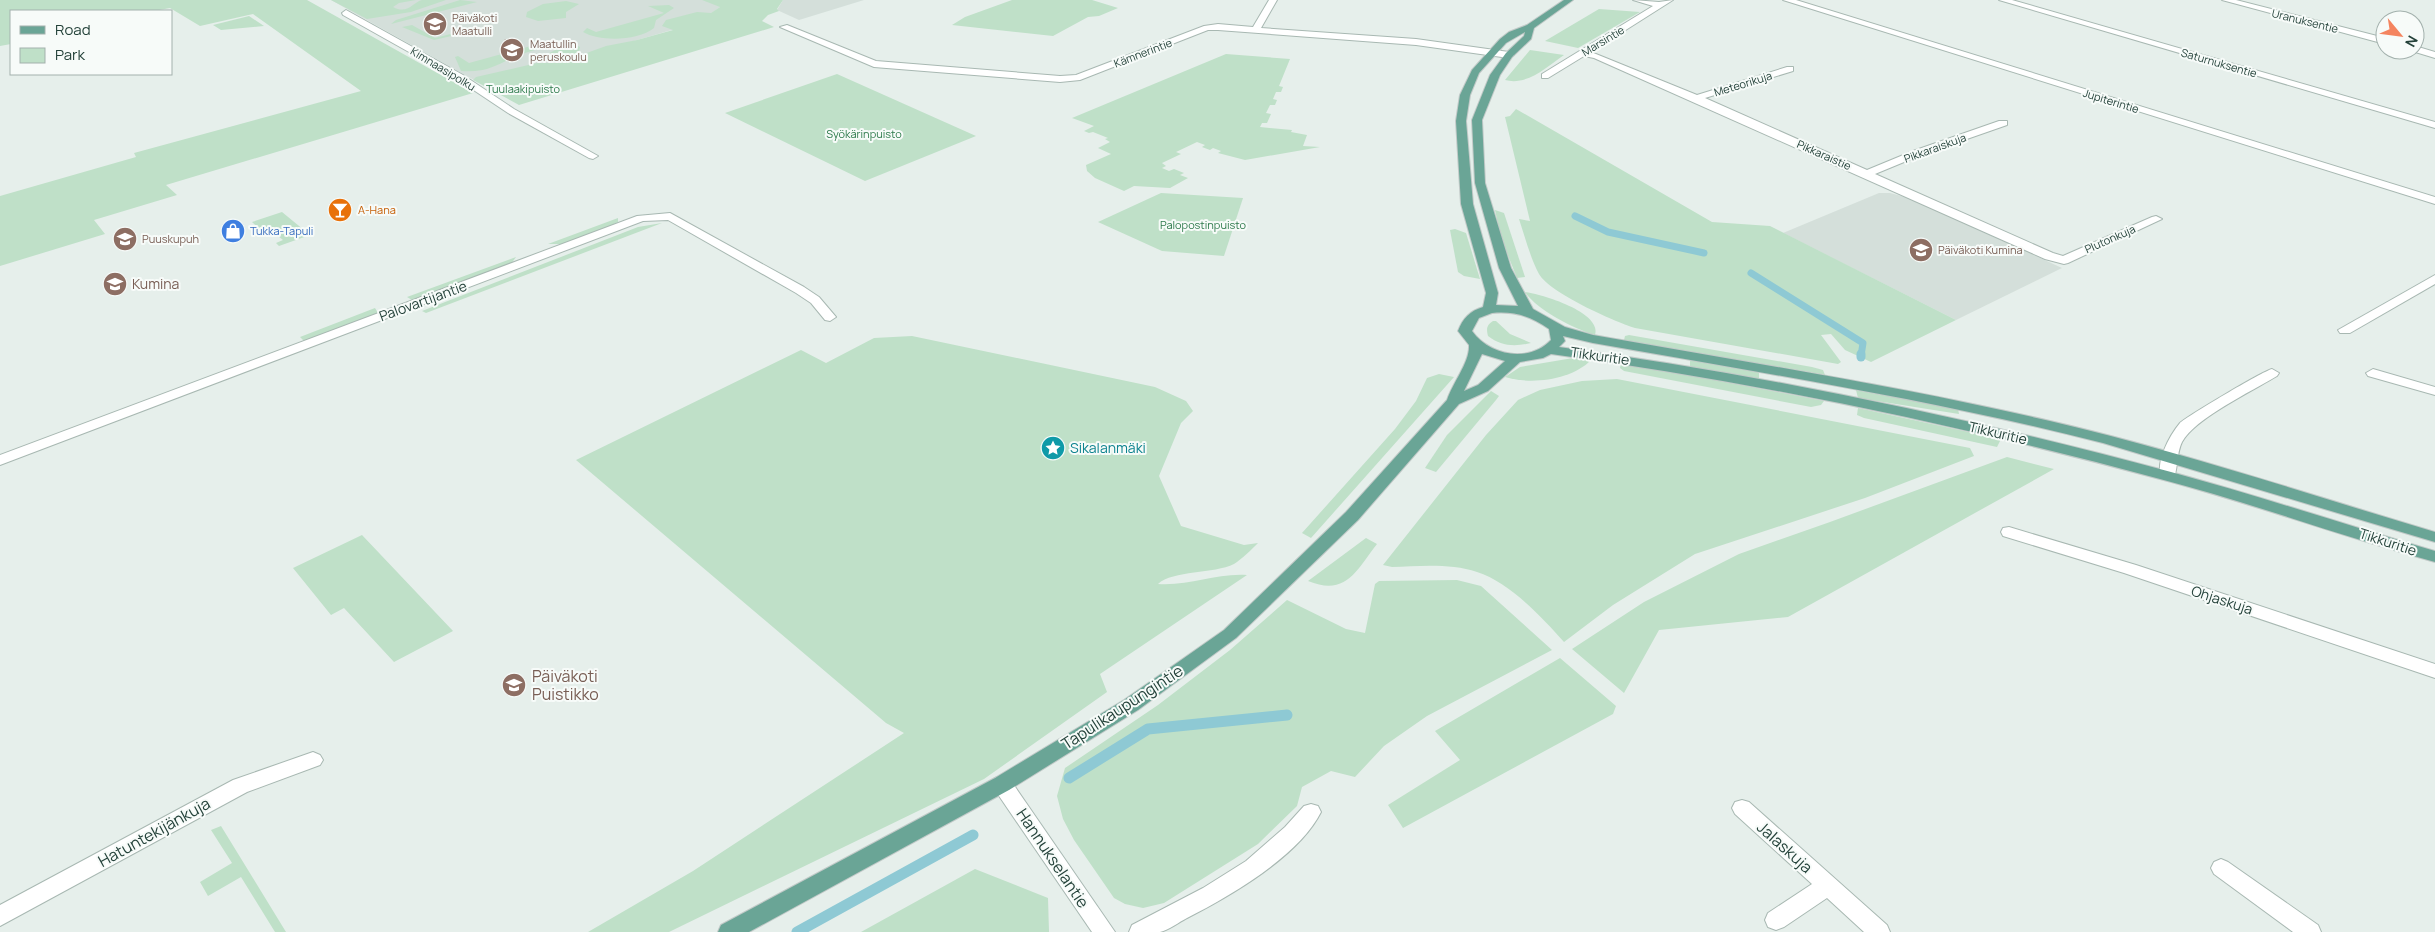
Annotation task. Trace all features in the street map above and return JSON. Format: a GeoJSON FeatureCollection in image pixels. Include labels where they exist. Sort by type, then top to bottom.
{"type":"FeatureCollection","features":[{"type":"Feature","properties":{"kind":"main road"},"geometry":{"type":"LineString","coordinates":[[1489,310],[1492,293],[1467,204],[1461,120],[1465,94],[1476,72],[1492,52],[1512,34],[1530,27],[1569,0]]}},
{"type":"Feature","properties":{"kind":"main road"},"geometry":{"type":"LineString","coordinates":[[1527,311],[1513,287],[1497,242],[1485,193],[1480,184],[1478,162],[1479,113],[1495,75],[1509,55],[1528,37],[1530,27]]}},
{"type":"Feature","properties":{"kind":"main road"},"geometry":{"type":"LineString","coordinates":[[1527,311],[1489,310],[1473,316],[1466,323],[1465,332],[1476,344],[1493,353],[1516,358],[1531,357],[1551,350],[1558,341],[1555,328]]}},
{"type":"Feature","properties":{"kind":"main road","name":"Tikkuritie"},"geometry":{"type":"LineString","coordinates":[[1527,311],[1542,318],[1555,328],[1593,339],[1834,381],[1973,408],[2108,440],[2435,537]]}},
{"type":"Feature","properties":{"kind":"main road","name":"Tapulikaupungintie"},"geometry":{"type":"LineString","coordinates":[[729,932],[1002,784],[1131,705],[1230,634],[1352,516],[1454,401],[1461,381],[1473,365],[1477,354],[1476,344]]}},
{"type":"Feature","properties":{"kind":"main road","name":"Tikkuritie"},"geometry":{"type":"LineString","coordinates":[[1551,350],[1648,363],[1893,410],[2026,439],[2168,476],[2435,557]]}},
{"type":"Feature","properties":{"kind":"main road","name":"Tapulikaupungintie"},"geometry":{"type":"LineString","coordinates":[[1454,401],[1483,388],[1516,358]]}},
{"type":"Feature","properties":{"kind":"street"},"geometry":{"type":"LineString","coordinates":[[1256,29],[1272,0]]}},
{"type":"Feature","properties":{"kind":"street"},"geometry":{"type":"LineString","coordinates":[[1638,0],[1660,5]]}},
{"type":"Feature","properties":{"kind":"street","name":"Marsintie"},"geometry":{"type":"LineString","coordinates":[[1545,76],[1669,0]]}},
{"type":"Feature","properties":{"kind":"street","name":"Jupiterintie"},"geometry":{"type":"LineString","coordinates":[[1787,0],[2435,201]]}},
{"type":"Feature","properties":{"kind":"street","name":"Saturnuksentie"},"geometry":{"type":"LineString","coordinates":[[2003,0],[2435,125]]}},
{"type":"Feature","properties":{"kind":"street","name":"Uranuksentie"},"geometry":{"type":"LineString","coordinates":[[2226,0],[2375,39]]}},
{"type":"Feature","properties":{"kind":"street","name":"Kimnaasipolku"},"geometry":{"type":"LineString","coordinates":[[346,13],[460,77],[511,111],[592,156]]}},
{"type":"Feature","properties":{"kind":"street","name":"Kämnerintie"},"geometry":{"type":"LineString","coordinates":[[784,27],[874,64],[1069,79],[1207,28],[1256,29],[1416,42],[1509,55]]}},
{"type":"Feature","properties":{"kind":"street","name":"Pikkaraistie"},"geometry":{"type":"LineString","coordinates":[[1583,53],[1597,56],[1696,98],[2039,252],[2064,260]]}},
{"type":"Feature","properties":{"kind":"street","name":"Meteorikuja"},"geometry":{"type":"LineString","coordinates":[[1696,98],[1790,69]]}},
{"type":"Feature","properties":{"kind":"street","name":"Pikkaraiskuja"},"geometry":{"type":"LineString","coordinates":[[1867,174],[2003,123]]}},
{"type":"Feature","properties":{"kind":"street","name":"Palovartijantie"},"geometry":{"type":"LineString","coordinates":[[0,460],[641,218],[670,216],[800,290],[815,300],[830,317]]}},
{"type":"Feature","properties":{"kind":"street","name":"Plutonkuja"},"geometry":{"type":"LineString","coordinates":[[2064,260],[2156,219]]}},
{"type":"Feature","properties":{"kind":"street"},"geometry":{"type":"LineString","coordinates":[[2345,330],[2435,279]]}},
{"type":"Feature","properties":{"kind":"street"},"geometry":{"type":"LineString","coordinates":[[2168,476],[2170,458],[2176,442],[2186,425],[2272,373]]}},
{"type":"Feature","properties":{"kind":"street"},"geometry":{"type":"LineString","coordinates":[[2373,373],[2435,391]]}},
{"type":"Feature","properties":{"kind":"street","name":"Ohjaskuja"},"geometry":{"type":"LineString","coordinates":[[2009,532],[2121,566],[2435,671]]}},
{"type":"Feature","properties":{"kind":"street","name":"Hatuntekijänkuja"},"geometry":{"type":"LineString","coordinates":[[0,916],[240,786],[313,760]]}},
{"type":"Feature","properties":{"kind":"street","name":"Hannukselantie"},"geometry":{"type":"LineString","coordinates":[[1002,784],[1104,932]]}},
{"type":"Feature","properties":{"kind":"street","name":"Jalaskuja"},"geometry":{"type":"LineString","coordinates":[[1742,808],[1879,932]]}},
{"type":"Feature","properties":{"kind":"street"},"geometry":{"type":"LineString","coordinates":[[1140,932],[1221,891],[1250,872],[1288,839],[1311,812]]}},
{"type":"Feature","properties":{"kind":"street"},"geometry":{"type":"LineString","coordinates":[[2221,868],[2310,932]]}},
{"type":"Feature","properties":{"kind":"street","name":"Jalaskuja"},"geometry":{"type":"LineString","coordinates":[[1776,920],[1827,886]]}},
{"type":"Feature","properties":{"kind":"shaded area","name":"Maatullin peruskoulu"},"geometry":{"type":"Polygon","coordinates":[[[331,0],[730,0],[699,22],[483,85],[331,0]]]}},
{"type":"Feature","properties":{"kind":"shaded area"},"geometry":{"type":"Polygon","coordinates":[[[783,0],[864,0],[799,20],[777,10],[783,0]]]}},
{"type":"Feature","properties":{"kind":"shaded area","name":"Päiväkoti Kumina"},"geometry":{"type":"Polygon","coordinates":[[[1879,193],[1890,193],[1909,198],[2062,268],[1956,320],[1783,233],[1879,193]]]}},
{"type":"Feature","properties":{"kind":"green space"},"geometry":{"type":"Polygon","coordinates":[[[0,0],[307,0],[473,93],[166,185],[177,195],[94,220],[105,234],[0,266],[0,196],[136,157],[134,153],[361,91],[253,14],[200,26],[170,8],[159,10],[10,10],[10,44],[0,46],[0,0]]]}},
{"type":"Feature","properties":{"kind":"green space"},"geometry":{"type":"Polygon","coordinates":[[[331,0],[416,0],[399,3],[393,7],[403,10],[422,0],[446,0],[411,12],[367,19],[331,0]]]}},
{"type":"Feature","properties":{"kind":"green space"},"geometry":{"type":"Polygon","coordinates":[[[460,0],[477,2],[391,24],[396,20],[460,0]]]}},
{"type":"Feature","properties":{"kind":"green space","name":"Tuulaakipuisto"},"geometry":{"type":"Polygon","coordinates":[[[702,0],[783,0],[777,9],[779,11],[768,15],[762,21],[774,27],[519,105],[473,80],[476,77],[537,63],[559,63],[606,46],[673,30],[662,26],[666,20],[697,12],[711,13],[720,7],[702,0]]]}},
{"type":"Feature","properties":{"kind":"green space"},"geometry":{"type":"Polygon","coordinates":[[[1012,0],[1092,0],[1118,8],[1099,16],[1088,17],[1053,36],[952,25],[965,17],[1012,0]]]}},
{"type":"Feature","properties":{"kind":"green space"},"geometry":{"type":"Polygon","coordinates":[[[566,1],[579,4],[566,12],[566,18],[538,21],[526,17],[527,12],[543,4],[566,1]]]}},
{"type":"Feature","properties":{"kind":"green space"},"geometry":{"type":"Polygon","coordinates":[[[669,5],[674,8],[656,20],[654,28],[639,36],[609,39],[583,32],[587,28],[596,32],[664,13],[648,6],[669,5]]]}},
{"type":"Feature","properties":{"kind":"green space"},"geometry":{"type":"Polygon","coordinates":[[[1599,9],[1640,12],[1578,48],[1545,41],[1599,9]]]}},
{"type":"Feature","properties":{"kind":"green space"},"geometry":{"type":"Polygon","coordinates":[[[249,16],[264,26],[221,30],[213,25],[249,16]]]}},
{"type":"Feature","properties":{"kind":"green space"},"geometry":{"type":"Polygon","coordinates":[[[412,25],[435,38],[466,30],[469,32],[434,40],[402,27],[412,25]]]}},
{"type":"Feature","properties":{"kind":"green space"},"geometry":{"type":"Polygon","coordinates":[[[553,40],[559,41],[487,69],[461,71],[455,57],[458,56],[469,63],[553,40]]]}},
{"type":"Feature","properties":{"kind":"green space"},"geometry":{"type":"Polygon","coordinates":[[[580,47],[579,51],[567,57],[553,58],[544,56],[557,49],[580,47]]]}},
{"type":"Feature","properties":{"kind":"green space"},"geometry":{"type":"Polygon","coordinates":[[[1530,50],[1564,55],[1544,70],[1529,78],[1513,81],[1505,80],[1530,50]]]}},
{"type":"Feature","properties":{"kind":"green space"},"geometry":{"type":"Polygon","coordinates":[[[1226,54],[1290,59],[1279,86],[1283,87],[1281,92],[1276,92],[1273,99],[1277,100],[1275,105],[1270,105],[1266,113],[1271,114],[1267,123],[1262,123],[1260,127],[1292,130],[1291,132],[1307,135],[1303,146],[1320,147],[1245,160],[1218,153],[1221,151],[1213,148],[1210,150],[1202,147],[1205,145],[1197,142],[1176,152],[1181,154],[1162,163],[1166,166],[1162,168],[1169,171],[1174,169],[1184,173],[1180,175],[1188,178],[1170,188],[1134,186],[1124,191],[1095,178],[1087,171],[1086,165],[1111,154],[1098,148],[1110,142],[1105,139],[1108,138],[1093,132],[1084,131],[1094,126],[1072,118],[1226,54]]]}},
{"type":"Feature","properties":{"kind":"green space","name":"Syökärinpuisto"},"geometry":{"type":"Polygon","coordinates":[[[837,74],[976,136],[865,181],[725,113],[837,74]]]}},
{"type":"Feature","properties":{"kind":"green space"},"geometry":{"type":"Polygon","coordinates":[[[1516,109],[1712,222],[1770,226],[1956,320],[1871,362],[1845,350],[1831,334],[1821,335],[1841,362],[1838,364],[1635,328],[1598,313],[1568,298],[1545,281],[1539,274],[1533,261],[1519,219],[1530,221],[1505,117],[1510,116],[1516,109]]]}},
{"type":"Feature","properties":{"kind":"green space","name":"Palopostinpuisto"},"geometry":{"type":"Polygon","coordinates":[[[1161,193],[1243,198],[1224,256],[1162,251],[1098,222],[1161,193]]]}},
{"type":"Feature","properties":{"kind":"green space"},"geometry":{"type":"Polygon","coordinates":[[[1495,210],[1504,213],[1525,277],[1517,278],[1501,238],[1495,210]]]}},
{"type":"Feature","properties":{"kind":"green space"},"geometry":{"type":"Polygon","coordinates":[[[282,212],[310,235],[279,246],[276,243],[283,240],[273,232],[265,234],[252,222],[282,212]]]}},
{"type":"Feature","properties":{"kind":"green space"},"geometry":{"type":"Polygon","coordinates":[[[618,218],[618,222],[612,225],[564,244],[548,244],[618,218]]]}},
{"type":"Feature","properties":{"kind":"green space"},"geometry":{"type":"Polygon","coordinates":[[[662,223],[426,313],[422,311],[638,227],[662,223]]]}},
{"type":"Feature","properties":{"kind":"green space"},"geometry":{"type":"Polygon","coordinates":[[[1455,229],[1466,233],[1480,279],[1464,276],[1458,272],[1450,230],[1455,229]]]}},
{"type":"Feature","properties":{"kind":"green space"},"geometry":{"type":"Polygon","coordinates":[[[516,257],[511,264],[412,300],[407,297],[516,257]]]}},
{"type":"Feature","properties":{"kind":"green space"},"geometry":{"type":"Polygon","coordinates":[[[1525,292],[1556,300],[1580,312],[1595,327],[1595,335],[1547,312],[1525,292]]]}},
{"type":"Feature","properties":{"kind":"green space"},"geometry":{"type":"Polygon","coordinates":[[[375,308],[378,313],[304,341],[300,337],[375,308]]]}},
{"type":"Feature","properties":{"kind":"green space"},"geometry":{"type":"Polygon","coordinates":[[[1493,321],[1496,321],[1510,334],[1531,343],[1508,345],[1498,342],[1488,336],[1487,327],[1493,321]]]}},
{"type":"Feature","properties":{"kind":"green space"},"geometry":{"type":"Polygon","coordinates":[[[1629,335],[1812,367],[1823,370],[1825,375],[1624,340],[1625,336],[1629,335]]]}},
{"type":"Feature","properties":{"kind":"green space"},"geometry":{"type":"Polygon","coordinates":[[[912,336],[1155,387],[1186,401],[1193,411],[1181,423],[1159,476],[1181,526],[1244,545],[1258,543],[1234,564],[1173,576],[1158,584],[1247,575],[1100,674],[1107,692],[984,779],[669,932],[588,932],[693,871],[904,733],[886,723],[576,460],[801,350],[826,363],[874,338],[912,336]]]}},
{"type":"Feature","properties":{"kind":"green space"},"geometry":{"type":"Polygon","coordinates":[[[1573,358],[1591,360],[1573,372],[1551,379],[1527,381],[1505,377],[1520,367],[1573,358]]]}},
{"type":"Feature","properties":{"kind":"green space"},"geometry":{"type":"Polygon","coordinates":[[[1690,360],[1759,372],[1759,380],[1690,367],[1690,360]]]}},
{"type":"Feature","properties":{"kind":"green space"},"geometry":{"type":"Polygon","coordinates":[[[1621,363],[1824,401],[1821,405],[1811,407],[1624,371],[1620,368],[1621,363]]]}},
{"type":"Feature","properties":{"kind":"green space"},"geometry":{"type":"Polygon","coordinates":[[[1439,374],[1454,377],[1311,538],[1302,533],[1395,429],[1416,401],[1427,378],[1439,374]]]}},
{"type":"Feature","properties":{"kind":"green space"},"geometry":{"type":"Polygon","coordinates":[[[1617,379],[1970,448],[1974,456],[1865,498],[1695,554],[1613,605],[1564,642],[1524,601],[1489,577],[1457,567],[1392,567],[1383,565],[1486,435],[1518,400],[1540,390],[1582,381],[1617,379]]]}},
{"type":"Feature","properties":{"kind":"green space"},"geometry":{"type":"Polygon","coordinates":[[[1856,390],[1958,409],[1959,414],[1858,398],[1856,390]]]}},
{"type":"Feature","properties":{"kind":"green space"},"geometry":{"type":"Polygon","coordinates":[[[1491,391],[1499,396],[1436,472],[1425,468],[1447,435],[1491,391]]]}},
{"type":"Feature","properties":{"kind":"green space"},"geometry":{"type":"Polygon","coordinates":[[[1858,408],[2001,439],[1997,447],[1864,418],[1857,415],[1858,408]]]}},
{"type":"Feature","properties":{"kind":"green space"},"geometry":{"type":"Polygon","coordinates":[[[2007,457],[2054,469],[1788,617],[1659,630],[1624,693],[1572,649],[1644,602],[1739,554],[2007,457]]]}},
{"type":"Feature","properties":{"kind":"green space"},"geometry":{"type":"Polygon","coordinates":[[[362,535],[453,631],[394,662],[344,608],[331,615],[293,568],[362,535]]]}},
{"type":"Feature","properties":{"kind":"green space"},"geometry":{"type":"Polygon","coordinates":[[[1366,538],[1377,544],[1350,578],[1342,583],[1332,585],[1321,585],[1308,581],[1366,538]]]}},
{"type":"Feature","properties":{"kind":"green space"},"geometry":{"type":"Polygon","coordinates":[[[1457,580],[1481,586],[1552,650],[1427,716],[1384,746],[1355,777],[1331,771],[1302,787],[1297,806],[1258,844],[1164,903],[1143,908],[1125,904],[1114,898],[1074,840],[1063,819],[1057,796],[1065,768],[1158,705],[1230,650],[1287,600],[1346,629],[1365,633],[1375,584],[1379,581],[1457,580]]]}},
{"type":"Feature","properties":{"kind":"green space"},"geometry":{"type":"Polygon","coordinates":[[[1560,658],[1616,706],[1613,714],[1403,828],[1388,805],[1460,760],[1435,731],[1560,658]]]}},
{"type":"Feature","properties":{"kind":"green space"},"geometry":{"type":"Polygon","coordinates":[[[221,826],[286,932],[275,932],[241,877],[208,896],[200,882],[232,863],[211,830],[221,826]]]}},
{"type":"Feature","properties":{"kind":"green space"},"geometry":{"type":"Polygon","coordinates":[[[975,869],[1048,898],[1049,932],[861,932],[975,869]]]}},
{"type":"Feature","properties":{"kind":"waterway"},"geometry":{"type":"LineString","coordinates":[[1575,216],[1608,232],[1704,253]]}},
{"type":"Feature","properties":{"kind":"waterway"},"geometry":{"type":"LineString","coordinates":[[1751,273],[1863,343],[1861,356]]}},
{"type":"Feature","properties":{"kind":"waterway"},"geometry":{"type":"LineString","coordinates":[[1069,778],[1148,729],[1287,715]]}},
{"type":"Feature","properties":{"kind":"waterway"},"geometry":{"type":"LineString","coordinates":[[797,932],[973,835]]}},
{"type":"Feature","properties":{"kind":"place","name":"Päiväkoti Maatulli"},"geometry":{"type":"Point","coordinates":[435,24]}},
{"type":"Feature","properties":{"kind":"place","name":"Maatullin peruskoulu"},"geometry":{"type":"Point","coordinates":[512,50]}},
{"type":"Feature","properties":{"kind":"place","name":"A-Hana"},"geometry":{"type":"Point","coordinates":[340,210]}},
{"type":"Feature","properties":{"kind":"place","name":"Tukka-Tapuli"},"geometry":{"type":"Point","coordinates":[233,231]}},
{"type":"Feature","properties":{"kind":"place","name":"Puuskupuh"},"geometry":{"type":"Point","coordinates":[125,239]}},
{"type":"Feature","properties":{"kind":"place","name":"Päiväkoti Kumina"},"geometry":{"type":"Point","coordinates":[1921,250]}},
{"type":"Feature","properties":{"kind":"place","name":"Kumina"},"geometry":{"type":"Point","coordinates":[115,284]}},
{"type":"Feature","properties":{"kind":"place","name":"Sikalanmäki"},"geometry":{"type":"Point","coordinates":[1053,448]}},
{"type":"Feature","properties":{"kind":"place","name":"Päiväkoti Puistikko"},"geometry":{"type":"Point","coordinates":[514,685]}}]}
